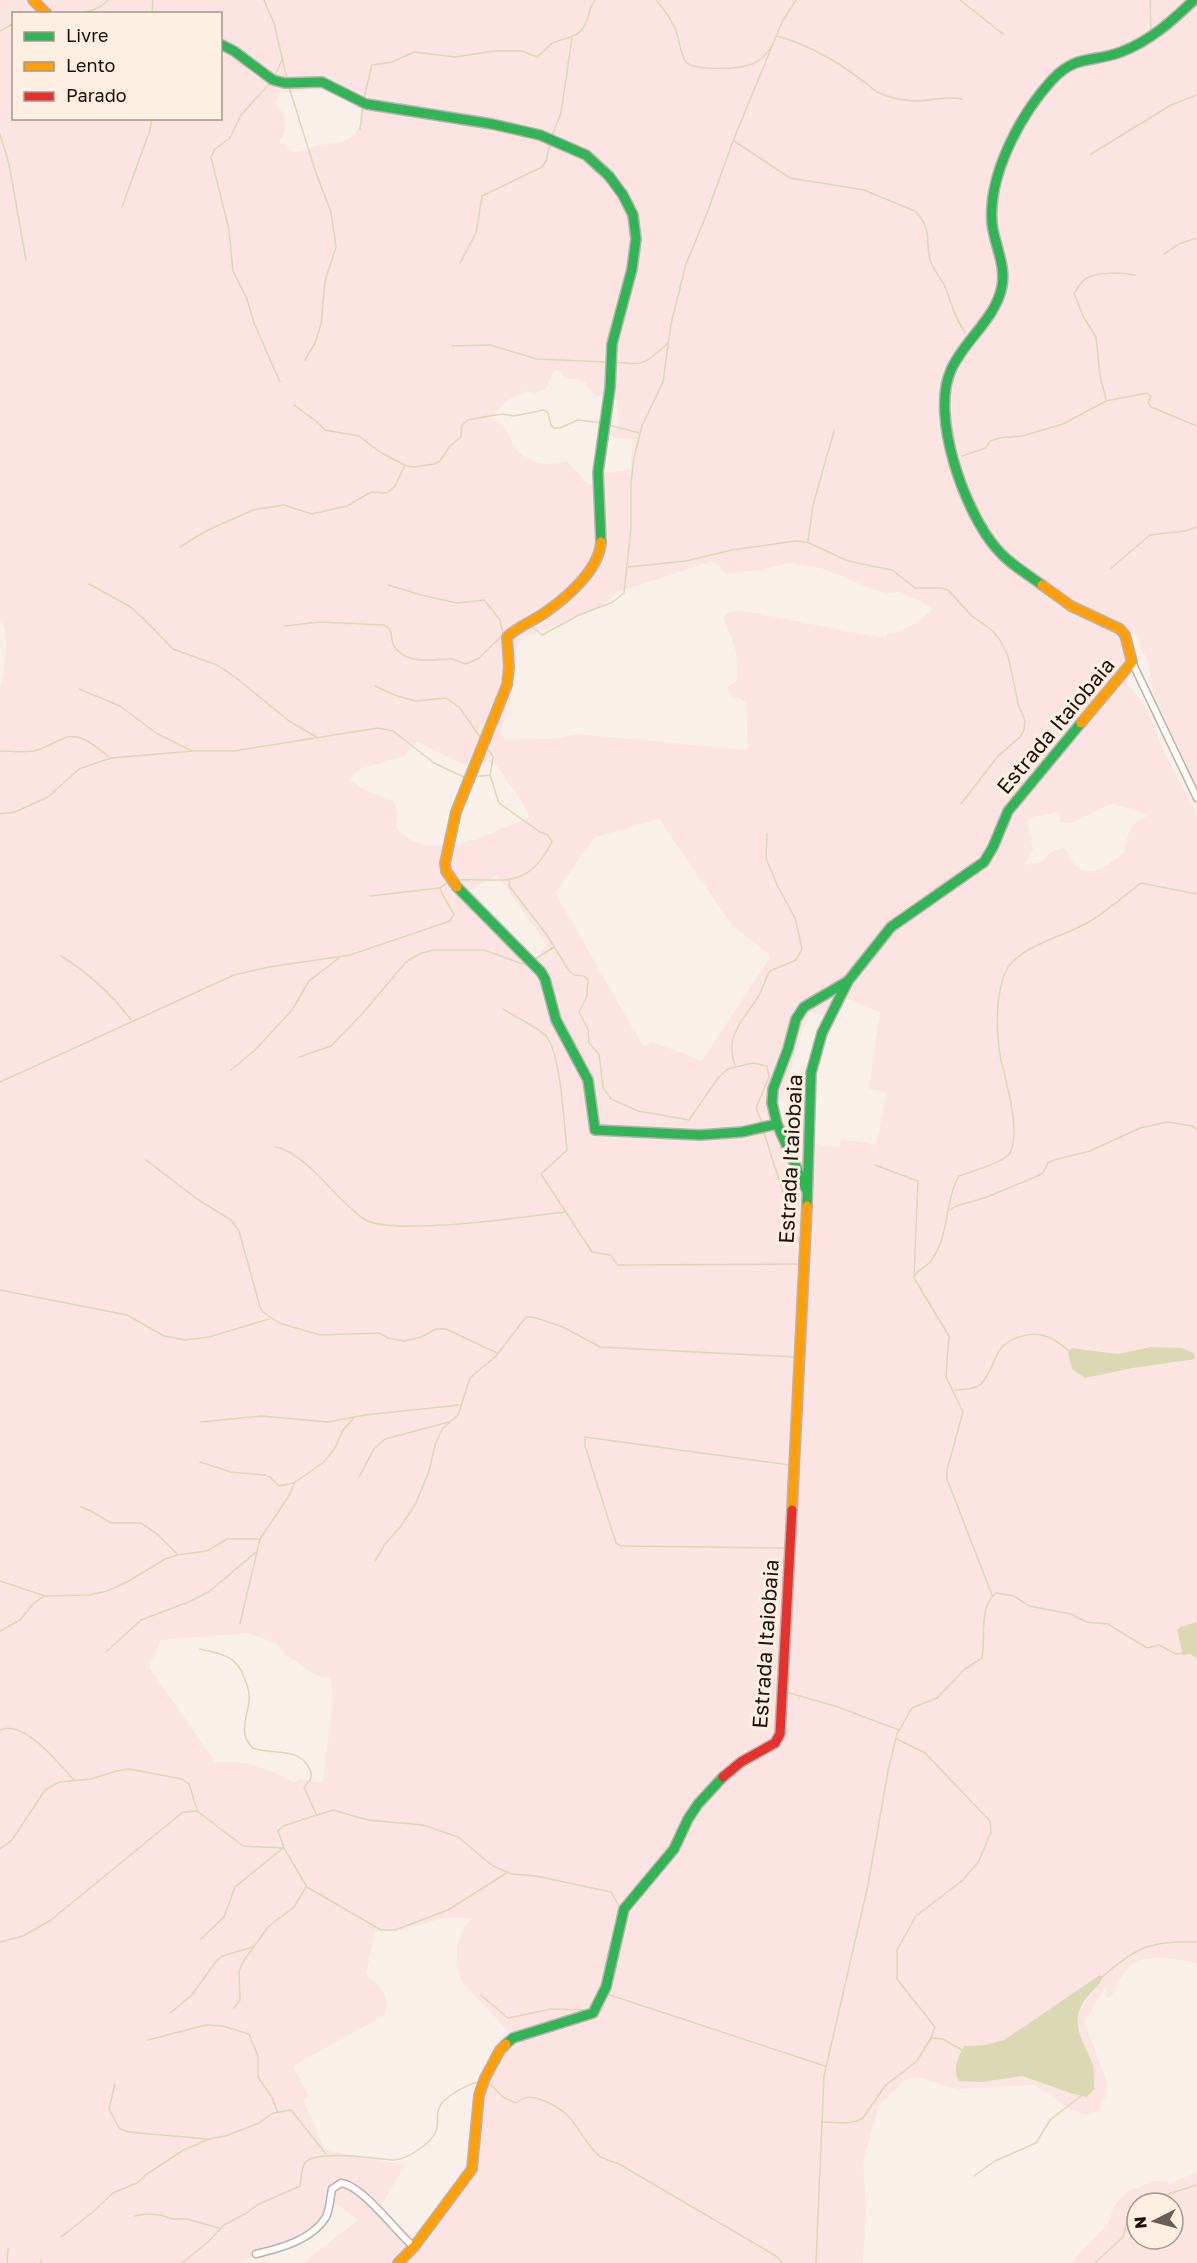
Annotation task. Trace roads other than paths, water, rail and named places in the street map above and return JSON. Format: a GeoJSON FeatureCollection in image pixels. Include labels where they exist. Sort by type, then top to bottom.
{"type":"FeatureCollection","features":[{"type":"Feature","properties":{"kind":"street"},"geometry":{"type":"LineString","coordinates":[[33,0],[45,12]]}},
{"type":"Feature","properties":{"kind":"street","name":"Estrada Itaiobaia"},"geometry":{"type":"LineString","coordinates":[[398,2263],[414,2247],[472,2169],[479,2095],[500,2050],[513,2038],[593,2013],[606,1988],[621,1919],[628,1903],[674,1849],[693,1812],[716,1783],[741,1762],[775,1743],[780,1734],[808,1192],[809,1090],[811,1073],[822,1033],[848,981],[897,921],[984,862],[1008,811],[1132,662],[1125,635],[1120,629],[1072,606],[1014,567],[992,545],[976,517],[947,441],[946,388],[949,375],[957,358],[994,306],[1001,289],[1002,274],[992,224],[992,202],[1011,141],[1024,117],[1052,80],[1069,65],[1082,58],[1114,55],[1156,36],[1194,0]]}},
{"type":"Feature","properties":{"kind":"street"},"geometry":{"type":"LineString","coordinates":[[222,45],[276,81],[321,82],[340,90],[362,104],[392,106],[418,113],[484,122],[538,135],[588,156],[606,172],[628,204],[635,225],[635,241],[632,265],[619,309],[612,346],[610,390],[597,481],[600,551],[581,580],[545,613],[507,637],[509,667],[507,685],[456,812],[446,848],[446,871],[455,885],[545,979],[556,1020],[586,1074],[595,1130],[700,1135],[742,1132],[777,1124]]}},
{"type":"Feature","properties":{"kind":"street"},"geometry":{"type":"LineString","coordinates":[[1132,662],[1197,798]]}},
{"type":"Feature","properties":{"kind":"street"},"geometry":{"type":"LineString","coordinates":[[808,1192],[777,1124],[772,1103],[773,1089],[796,1019],[804,1007],[848,981]]}},
{"type":"Feature","properties":{"kind":"street"},"geometry":{"type":"LineString","coordinates":[[256,2254],[284,2247],[315,2229],[328,2213],[332,2189],[341,2183],[355,2188],[414,2247]]}},
{"type":"Feature","properties":{"kind":"waterway"},"geometry":{"type":"LineString","coordinates":[[82,12],[97,8],[108,0]]}},
{"type":"Feature","properties":{"kind":"waterway"},"geometry":{"type":"LineString","coordinates":[[152,12],[153,0]]}},
{"type":"Feature","properties":{"kind":"waterway"},"geometry":{"type":"LineString","coordinates":[[264,0],[274,23],[287,79]]}},
{"type":"Feature","properties":{"kind":"waterway"},"geometry":{"type":"LineString","coordinates":[[364,98],[372,65],[392,62],[414,52],[455,57],[494,51],[522,51],[537,57],[551,44],[580,32],[595,0]]}},
{"type":"Feature","properties":{"kind":"waterway"},"geometry":{"type":"LineString","coordinates":[[656,0],[672,22],[684,59],[691,65],[716,68],[749,65],[760,60],[773,45]]}},
{"type":"Feature","properties":{"kind":"waterway"},"geometry":{"type":"LineString","coordinates":[[531,626],[542,635],[579,615],[613,602],[624,593],[631,527],[631,483],[634,458],[642,426],[663,382],[671,324],[686,264],[782,22],[796,0]]}},
{"type":"Feature","properties":{"kind":"waterway"},"geometry":{"type":"LineString","coordinates":[[960,0],[1003,34]]}},
{"type":"Feature","properties":{"kind":"waterway"},"geometry":{"type":"LineString","coordinates":[[1150,0],[1151,31]]}},
{"type":"Feature","properties":{"kind":"waterway"},"geometry":{"type":"LineString","coordinates":[[0,31],[12,24]]}},
{"type":"Feature","properties":{"kind":"waterway"},"geometry":{"type":"LineString","coordinates":[[777,36],[818,52],[854,74],[877,92],[887,96],[914,101],[962,99]]}},
{"type":"Feature","properties":{"kind":"waterway"},"geometry":{"type":"LineString","coordinates":[[552,136],[561,113],[572,38]]}},
{"type":"Feature","properties":{"kind":"waterway"},"geometry":{"type":"LineString","coordinates":[[275,75],[282,60]]}},
{"type":"Feature","properties":{"kind":"waterway"},"geometry":{"type":"LineString","coordinates":[[269,84],[241,115],[230,138],[215,149],[211,157],[229,230],[233,271],[247,299],[254,323],[280,382]]}},
{"type":"Feature","properties":{"kind":"waterway"},"geometry":{"type":"LineString","coordinates":[[289,87],[331,212],[336,247],[325,281],[321,324],[315,343],[305,360]]}},
{"type":"Feature","properties":{"kind":"waterway"},"geometry":{"type":"LineString","coordinates":[[1091,154],[1171,105],[1197,95]]}},
{"type":"Feature","properties":{"kind":"waterway"},"geometry":{"type":"LineString","coordinates":[[360,129],[363,106]]}},
{"type":"Feature","properties":{"kind":"waterway"},"geometry":{"type":"LineString","coordinates":[[122,207],[152,120]]}},
{"type":"Feature","properties":{"kind":"waterway"},"geometry":{"type":"LineString","coordinates":[[0,134],[9,164],[26,260]]}},
{"type":"Feature","properties":{"kind":"waterway"},"geometry":{"type":"LineString","coordinates":[[734,141],[790,178],[864,190],[915,211],[921,217],[926,229],[931,264],[944,285],[956,317],[965,333]]}},
{"type":"Feature","properties":{"kind":"waterway"},"geometry":{"type":"LineString","coordinates":[[460,263],[476,233],[482,196],[542,167],[546,161],[550,144]]}},
{"type":"Feature","properties":{"kind":"waterway"},"geometry":{"type":"LineString","coordinates":[[1164,254],[1179,244],[1197,238]]}},
{"type":"Feature","properties":{"kind":"waterway"},"geometry":{"type":"LineString","coordinates":[[1106,399],[1100,376],[1096,337],[1083,316],[1074,293],[1083,281],[1097,274],[1135,275]]}},
{"type":"Feature","properties":{"kind":"waterway"},"geometry":{"type":"LineString","coordinates":[[614,362],[633,364],[644,362],[668,343]]}},
{"type":"Feature","properties":{"kind":"waterway"},"geometry":{"type":"LineString","coordinates":[[452,346],[490,345],[537,359],[606,362]]}},
{"type":"Feature","properties":{"kind":"waterway"},"geometry":{"type":"LineString","coordinates":[[962,456],[986,448],[990,441],[999,438],[1022,436],[1063,424],[1106,401],[1147,393],[1151,396],[1148,403],[1151,407],[1197,426]]}},
{"type":"Feature","properties":{"kind":"waterway"},"geometry":{"type":"LineString","coordinates":[[294,405],[325,430],[359,436],[380,452],[406,466],[414,467],[440,461],[450,446],[461,437],[462,425],[468,420],[503,414],[514,416],[544,410],[548,413],[554,428],[560,428],[578,420],[602,423]]}},
{"type":"Feature","properties":{"kind":"waterway"},"geometry":{"type":"LineString","coordinates":[[609,425],[639,433]]}},
{"type":"Feature","properties":{"kind":"waterway"},"geometry":{"type":"LineString","coordinates":[[808,541],[813,505],[834,431]]}},
{"type":"Feature","properties":{"kind":"waterway"},"geometry":{"type":"LineString","coordinates":[[180,547],[206,531],[253,510],[284,505],[312,514],[347,506],[371,492],[387,493],[395,486],[404,467]]}},
{"type":"Feature","properties":{"kind":"waterway"},"geometry":{"type":"LineString","coordinates":[[1110,569],[1150,535],[1185,531],[1197,527]]}},
{"type":"Feature","properties":{"kind":"waterway"},"geometry":{"type":"LineString","coordinates":[[628,567],[686,561],[732,550],[795,541],[807,542],[848,561],[892,570],[915,588],[948,590],[972,616],[993,631],[1000,640],[1008,656],[1019,707],[1025,720],[1024,730],[1020,737],[998,756],[961,804]]}},
{"type":"Feature","properties":{"kind":"waterway"},"geometry":{"type":"LineString","coordinates":[[89,584],[129,606],[173,649],[217,665],[289,721],[318,738]]}},
{"type":"Feature","properties":{"kind":"waterway"},"geometry":{"type":"LineString","coordinates":[[388,585],[457,603],[484,600],[500,620],[503,633]]}},
{"type":"Feature","properties":{"kind":"waterway"},"geometry":{"type":"LineString","coordinates":[[285,626],[319,622],[384,625],[390,630],[396,649],[409,658],[452,659],[466,664],[479,658],[505,633]]}},
{"type":"Feature","properties":{"kind":"waterway"},"geometry":{"type":"LineString","coordinates":[[375,686],[397,696],[416,701],[446,698],[460,708],[482,740]]}},
{"type":"Feature","properties":{"kind":"waterway"},"geometry":{"type":"LineString","coordinates":[[79,689],[120,706],[156,733],[192,751]]}},
{"type":"Feature","properties":{"kind":"waterway"},"geometry":{"type":"LineString","coordinates":[[0,814],[15,812],[48,797],[79,769],[111,758],[193,751],[234,751],[378,728],[393,731],[434,763],[466,778]]}},
{"type":"Feature","properties":{"kind":"waterway"},"geometry":{"type":"LineString","coordinates":[[0,751],[33,751],[73,736],[90,742],[109,757]]}},
{"type":"Feature","properties":{"kind":"waterway"},"geometry":{"type":"LineString","coordinates":[[456,880],[500,880],[522,876],[542,858],[552,842],[548,835],[540,832],[499,803],[490,775],[493,757],[486,746]]}},
{"type":"Feature","properties":{"kind":"waterway"},"geometry":{"type":"LineString","coordinates":[[473,777],[490,775]]}},
{"type":"Feature","properties":{"kind":"waterway"},"geometry":{"type":"LineString","coordinates":[[735,1065],[732,1045],[737,1028],[760,994],[770,971],[796,960],[802,949],[795,918],[777,885],[766,858],[767,834]]}},
{"type":"Feature","properties":{"kind":"waterway"},"geometry":{"type":"LineString","coordinates":[[510,881],[509,886],[547,935],[569,971],[574,975],[584,976],[588,980],[587,996],[579,1012],[588,1029],[589,1043],[599,1054],[603,1087],[611,1099],[638,1111],[689,1120],[718,1078],[728,1069],[753,1063],[767,1066],[769,1077],[756,1108],[762,1122]]}},
{"type":"Feature","properties":{"kind":"waterway"},"geometry":{"type":"LineString","coordinates":[[370,896],[440,888],[448,882]]}},
{"type":"Feature","properties":{"kind":"waterway"},"geometry":{"type":"LineString","coordinates":[[915,1275],[928,1264],[941,1242],[951,1197],[959,1176],[996,1163],[1006,1157],[1011,1150],[1014,1125],[998,1038],[1000,989],[1007,969],[1013,961],[1032,948],[1096,918],[1141,883],[1197,894]]}},
{"type":"Feature","properties":{"kind":"waterway"},"geometry":{"type":"LineString","coordinates":[[0,1082],[234,975],[269,967],[350,955],[450,921],[454,914],[440,888]]}},
{"type":"Feature","properties":{"kind":"waterway"},"geometry":{"type":"LineString","coordinates":[[535,959],[554,947]]}},
{"type":"Feature","properties":{"kind":"waterway"},"geometry":{"type":"LineString","coordinates":[[299,1057],[331,1046],[362,1014],[406,962],[419,954],[434,950],[484,950],[523,964],[529,963]]}},
{"type":"Feature","properties":{"kind":"waterway"},"geometry":{"type":"LineString","coordinates":[[61,956],[99,985],[131,1020]]}},
{"type":"Feature","properties":{"kind":"waterway"},"geometry":{"type":"LineString","coordinates":[[231,1070],[255,1050],[292,1010],[309,981],[340,957]]}},
{"type":"Feature","properties":{"kind":"waterway"},"geometry":{"type":"LineString","coordinates":[[503,1009],[541,1032],[551,1045],[558,1073],[567,1150],[541,1174],[592,1252],[610,1255],[618,1265],[800,1264]]}},
{"type":"Feature","properties":{"kind":"waterway"},"geometry":{"type":"LineString","coordinates":[[950,1210],[1033,1178],[1043,1173],[1048,1163],[1054,1160],[1090,1151],[1140,1128],[1167,1122],[1197,1129]]}},
{"type":"Feature","properties":{"kind":"waterway"},"geometry":{"type":"LineString","coordinates":[[763,1130],[800,1245],[793,1389]]}},
{"type":"Feature","properties":{"kind":"waterway"},"geometry":{"type":"LineString","coordinates":[[276,1147],[288,1151],[310,1168],[353,1211],[364,1219],[379,1224],[430,1226],[565,1212]]}},
{"type":"Feature","properties":{"kind":"waterway"},"geometry":{"type":"LineString","coordinates":[[146,1160],[200,1201],[231,1220],[239,1231],[260,1307],[263,1312],[279,1323],[320,1335],[379,1333],[388,1338],[404,1341],[421,1337],[436,1329],[446,1329],[497,1353]]}},
{"type":"Feature","properties":{"kind":"waterway"},"geometry":{"type":"LineString","coordinates":[[875,1165],[918,1181],[914,1278],[949,1336],[946,1377],[963,1412],[947,1470],[947,1479],[992,1595]]}},
{"type":"Feature","properties":{"kind":"waterway"},"geometry":{"type":"LineString","coordinates":[[0,1290],[127,1315],[164,1336],[185,1340],[209,1337],[269,1319]]}},
{"type":"Feature","properties":{"kind":"waterway"},"geometry":{"type":"LineString","coordinates":[[375,1561],[416,1503],[429,1471],[436,1442],[443,1428],[458,1415],[470,1378],[496,1356],[526,1317],[533,1317],[563,1327],[600,1347],[794,1357]]}},
{"type":"Feature","properties":{"kind":"waterway"},"geometry":{"type":"LineString","coordinates":[[955,1390],[972,1388],[981,1384],[999,1351],[1013,1339],[1033,1334],[1045,1336],[1055,1340],[1069,1351]]}},
{"type":"Feature","properties":{"kind":"waterway"},"geometry":{"type":"LineString","coordinates":[[201,1422],[261,1416],[328,1422],[365,1415],[459,1405]]}},
{"type":"Feature","properties":{"kind":"waterway"},"geometry":{"type":"LineString","coordinates":[[200,1462],[231,1472],[264,1475],[270,1477],[279,1486],[294,1483],[324,1462],[335,1448],[343,1430],[354,1418]]}},
{"type":"Feature","properties":{"kind":"waterway"},"geometry":{"type":"LineString","coordinates":[[359,1477],[374,1449],[385,1439],[449,1422]]}},
{"type":"Feature","properties":{"kind":"waterway"},"geometry":{"type":"LineString","coordinates":[[786,1548],[621,1546],[616,1543],[585,1446],[585,1437],[790,1465]]}},
{"type":"Feature","properties":{"kind":"waterway"},"geometry":{"type":"LineString","coordinates":[[240,1624],[260,1539],[289,1496],[294,1484]]}},
{"type":"Feature","properties":{"kind":"waterway"},"geometry":{"type":"LineString","coordinates":[[81,1507],[111,1523],[141,1523],[157,1534],[177,1554]]}},
{"type":"Feature","properties":{"kind":"waterway"},"geometry":{"type":"LineString","coordinates":[[0,1581],[45,1596],[89,1595],[107,1591],[129,1581],[165,1559],[177,1555],[207,1551],[227,1539],[260,1539]]}},
{"type":"Feature","properties":{"kind":"waterway"},"geometry":{"type":"LineString","coordinates":[[106,1652],[141,1620],[191,1601],[210,1591],[256,1552]]}},
{"type":"Feature","properties":{"kind":"waterway"},"geometry":{"type":"LineString","coordinates":[[816,2263],[824,2076],[868,1885],[888,1771],[897,1734],[912,1708],[937,1698],[965,1669],[982,1658],[985,1614],[990,1599],[996,1593],[1014,1596],[1029,1606],[1071,1614],[1086,1622],[1108,1624],[1147,1648],[1159,1645],[1176,1654],[1185,1653]]}},
{"type":"Feature","properties":{"kind":"waterway"},"geometry":{"type":"LineString","coordinates":[[0,1631],[20,1620],[34,1603],[44,1596]]}},
{"type":"Feature","properties":{"kind":"waterway"},"geometry":{"type":"LineString","coordinates":[[199,1649],[226,1656],[241,1670],[249,1694],[245,1737],[253,1748],[290,1754],[303,1760],[310,1769],[311,1775],[304,1787],[316,1814]]}},
{"type":"Feature","properties":{"kind":"waterway"},"geometry":{"type":"LineString","coordinates":[[786,1692],[838,1707],[899,1730]]}},
{"type":"Feature","properties":{"kind":"waterway"},"geometry":{"type":"LineString","coordinates":[[0,1730],[9,1728],[30,1737],[50,1754],[74,1780]]}},
{"type":"Feature","properties":{"kind":"waterway"},"geometry":{"type":"LineString","coordinates":[[821,2122],[846,2123],[863,2118],[885,2086],[917,2061],[931,2038],[935,2027],[897,1979],[897,1950],[916,1916],[963,1880],[979,1861],[991,1832],[990,1821],[925,1753],[897,1739]]}},
{"type":"Feature","properties":{"kind":"waterway"},"geometry":{"type":"LineString","coordinates":[[0,1849],[12,1840],[45,1790],[59,1782],[91,1779],[129,1769],[182,1779],[189,1784],[197,1810]]}},
{"type":"Feature","properties":{"kind":"waterway"},"geometry":{"type":"LineString","coordinates":[[508,1872],[448,1910],[395,1930],[381,1930],[307,1887],[284,1848],[278,1831],[283,1826],[333,1810],[368,1820],[423,1825],[458,1837],[493,1866],[512,1874],[536,1876],[611,1892],[619,1906],[615,1927]]}},
{"type":"Feature","properties":{"kind":"waterway"},"geometry":{"type":"LineString","coordinates":[[0,1942],[23,1936],[51,1920],[183,1812],[197,1811],[243,1846],[283,1848]]}},
{"type":"Feature","properties":{"kind":"waterway"},"geometry":{"type":"LineString","coordinates":[[201,1939],[224,1917],[235,1887],[283,1848]]}},
{"type":"Feature","properties":{"kind":"waterway"},"geometry":{"type":"LineString","coordinates":[[234,2008],[240,2000],[239,1971],[244,1960],[269,1926],[294,1907],[306,1887]]}},
{"type":"Feature","properties":{"kind":"waterway"},"geometry":{"type":"LineString","coordinates":[[1101,1978],[1124,1959],[1144,1948],[1167,1943],[1197,1942]]}},
{"type":"Feature","properties":{"kind":"waterway"},"geometry":{"type":"LineString","coordinates":[[170,2013],[191,1996],[222,1956],[253,1947]]}},
{"type":"Feature","properties":{"kind":"waterway"},"geometry":{"type":"LineString","coordinates":[[607,1994],[825,2066]]}},
{"type":"Feature","properties":{"kind":"waterway"},"geometry":{"type":"LineString","coordinates":[[481,1995],[508,2018],[551,2009],[588,2010]]}},
{"type":"Feature","properties":{"kind":"waterway"},"geometry":{"type":"LineString","coordinates":[[148,2040],[206,2025],[223,2026],[249,2034],[258,2056],[258,2077],[273,2099],[277,2111]]}},
{"type":"Feature","properties":{"kind":"waterway"},"geometry":{"type":"LineString","coordinates":[[931,2038],[943,2039],[962,2050]]}},
{"type":"Feature","properties":{"kind":"waterway"},"geometry":{"type":"LineString","coordinates":[[182,2263],[208,2242],[224,2225],[259,2204],[300,2186],[304,2165],[311,2159],[333,2156],[394,2160],[418,2150],[436,2131],[441,2104],[456,2092],[478,2082]]}},
{"type":"Feature","properties":{"kind":"waterway"},"geometry":{"type":"LineString","coordinates":[[489,2083],[503,2097],[516,2103],[532,2097],[554,2105],[569,2117],[600,2157],[619,2164],[776,2256],[783,2263]]}},
{"type":"Feature","properties":{"kind":"waterway"},"geometry":{"type":"LineString","coordinates":[[115,2084],[109,2109],[119,2128],[128,2132],[208,2139]]}},
{"type":"Feature","properties":{"kind":"waterway"},"geometry":{"type":"LineString","coordinates":[[974,2176],[995,2161],[1036,2143],[1050,2120],[1081,2096]]}},
{"type":"Feature","properties":{"kind":"waterway"},"geometry":{"type":"LineString","coordinates":[[61,2237],[113,2193],[137,2183],[182,2151],[209,2139],[225,2136],[257,2124],[273,2113],[291,2110],[326,2154]]}},
{"type":"Feature","properties":{"kind":"waterway"},"geometry":{"type":"LineString","coordinates":[[1178,2191],[1197,2185]]}},
{"type":"Feature","properties":{"kind":"waterway"},"geometry":{"type":"LineString","coordinates":[[134,2216],[160,2215],[173,2219],[187,2219],[219,2228]]}},
{"type":"Feature","properties":{"kind":"waterway"},"geometry":{"type":"LineString","coordinates":[[1095,2263],[1123,2237],[1125,2230]]}},
{"type":"Feature","properties":{"kind":"waterway"},"geometry":{"type":"LineString","coordinates":[[7,2263],[8,2248]]}}]}
